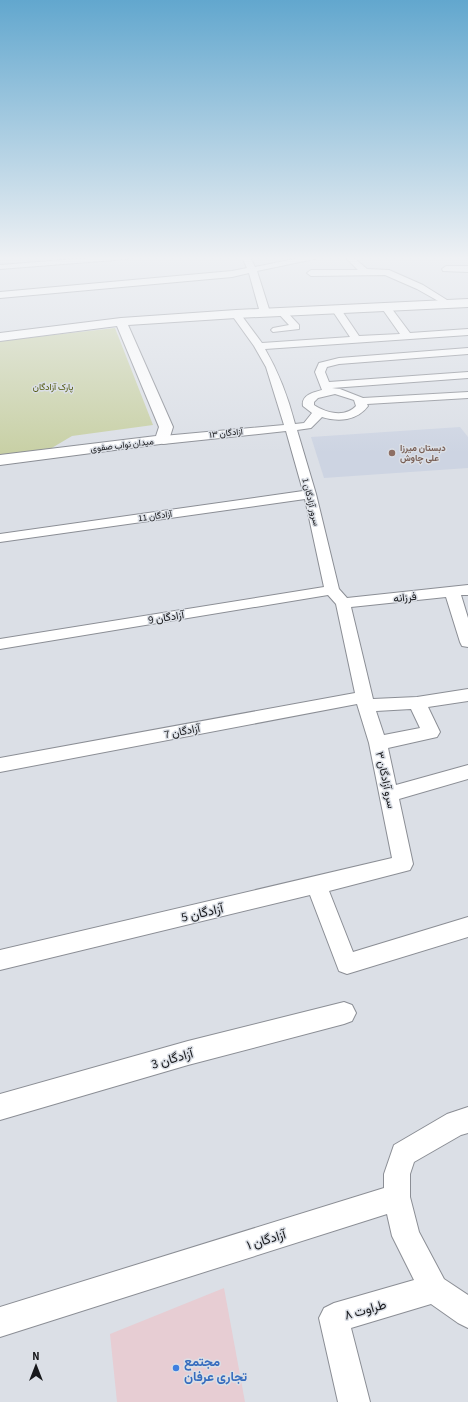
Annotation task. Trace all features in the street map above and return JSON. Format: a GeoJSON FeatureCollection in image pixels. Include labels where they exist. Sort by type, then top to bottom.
{"type":"FeatureCollection","features":[{"type":"Feature","properties":{"kind":"main road"},"geometry":{"type":"LineString","coordinates":[[1,336],[104,322]]}},
{"type":"Feature","properties":{"kind":"main road","name":"میدان نواب صفوی"},"geometry":{"type":"LineString","coordinates":[[0,460],[162,440],[166,428],[124,322]]}},
{"type":"Feature","properties":{"kind":"street","name":"سرور آزادگان 1"},"geometry":{"type":"LineString","coordinates":[[242,322],[259,346],[271,367],[310,494],[332,590],[343,603],[365,701]]}},
{"type":"Feature","properties":{"kind":"street"},"geometry":{"type":"LineString","coordinates":[[276,330],[296,327],[292,322]]}},
{"type":"Feature","properties":{"kind":"street"},"geometry":{"type":"LineString","coordinates":[[344,322],[356,340]]}},
{"type":"Feature","properties":{"kind":"street"},"geometry":{"type":"LineString","coordinates":[[397,322],[407,336]]}},
{"type":"Feature","properties":{"kind":"street"},"geometry":{"type":"LineString","coordinates":[[259,346],[468,332]]}},
{"type":"Feature","properties":{"kind":"street"},"geometry":{"type":"LineString","coordinates":[[327,389],[320,372],[323,365],[339,361],[468,351]]}},
{"type":"Feature","properties":{"kind":"street"},"geometry":{"type":"LineString","coordinates":[[454,376],[447,367],[468,365]]}},
{"type":"Feature","properties":{"kind":"street"},"geometry":{"type":"LineString","coordinates":[[361,401],[362,406],[360,410],[347,415],[337,416],[319,413],[313,410],[308,402],[314,395],[327,389],[468,375]]}},
{"type":"Feature","properties":{"kind":"street"},"geometry":{"type":"LineString","coordinates":[[417,379],[427,398]]}},
{"type":"Feature","properties":{"kind":"street"},"geometry":{"type":"LineString","coordinates":[[327,389],[345,392],[361,401],[468,395]]}},
{"type":"Feature","properties":{"kind":"street","name":"آزادگان ۱۳"},"geometry":{"type":"LineString","coordinates":[[162,440],[307,426],[319,413]]}},
{"type":"Feature","properties":{"kind":"street","name":"آزادگان 11"},"geometry":{"type":"LineString","coordinates":[[0,538],[310,494]]}},
{"type":"Feature","properties":{"kind":"street","name":"آزادگان 9"},"geometry":{"type":"LineString","coordinates":[[0,644],[332,590]]}},
{"type":"Feature","properties":{"kind":"street","name":"فرزانه"},"geometry":{"type":"LineString","coordinates":[[343,603],[468,590]]}},
{"type":"Feature","properties":{"kind":"street"},"geometry":{"type":"LineString","coordinates":[[452,592],[468,642]]}},
{"type":"Feature","properties":{"kind":"street","name":"آزادگان 7"},"geometry":{"type":"LineString","coordinates":[[0,765],[365,701],[417,703],[468,695]]}},
{"type":"Feature","properties":{"kind":"street","name":"سرو آزادگان ۳"},"geometry":{"type":"LineString","coordinates":[[365,701],[378,743],[403,864]]}},
{"type":"Feature","properties":{"kind":"street"},"geometry":{"type":"LineString","coordinates":[[378,743],[431,732],[417,703]]}},
{"type":"Feature","properties":{"kind":"street"},"geometry":{"type":"LineString","coordinates":[[389,794],[468,772]]}},
{"type":"Feature","properties":{"kind":"street","name":"آزادگان 5"},"geometry":{"type":"LineString","coordinates":[[0,960],[403,864]]}},
{"type":"Feature","properties":{"kind":"street"},"geometry":{"type":"LineString","coordinates":[[316,885],[347,964],[468,927]]}},
{"type":"Feature","properties":{"kind":"street","name":"آزادگان 3"},"geometry":{"type":"LineString","coordinates":[[0,1107],[188,1053],[344,1013]]}},
{"type":"Feature","properties":{"kind":"street"},"geometry":{"type":"LineString","coordinates":[[468,1120],[456,1123],[403,1154],[397,1174],[397,1197],[406,1236],[434,1289],[468,1313]]}},
{"type":"Feature","properties":{"kind":"street","name":"آزادگان ۱"},"geometry":{"type":"LineString","coordinates":[[0,1322],[397,1197]]}},
{"type":"Feature","properties":{"kind":"street","name":"طراوت ۸"},"geometry":{"type":"LineString","coordinates":[[354,1402],[334,1318],[434,1289]]}},
{"type":"Feature","properties":{"kind":"shaded area","name":"دبستان میرزا علی چاوش"},"geometry":{"type":"Polygon","coordinates":[[[460,427],[468,437],[468,468],[324,478],[311,437],[460,427]]]}},
{"type":"Feature","properties":{"kind":"shaded area","name":"مجتمع تجاری عرفان"},"geometry":{"type":"Polygon","coordinates":[[[224,1288],[245,1402],[117,1402],[110,1334],[224,1288]]]}},
{"type":"Feature","properties":{"kind":"green space","name":"پارک آزادگان"},"geometry":{"type":"Polygon","coordinates":[[[115,328],[153,425],[72,436],[50,449],[0,455],[0,341],[115,328]]]}},
{"type":"Feature","properties":{"kind":"place","name":"دبستان میرزا علی چاوش"},"geometry":{"type":"Point","coordinates":[392,453]}},
{"type":"Feature","properties":{"kind":"place","name":"مجتمع تجاری عرفان"},"geometry":{"type":"Point","coordinates":[176,1368]}}]}
